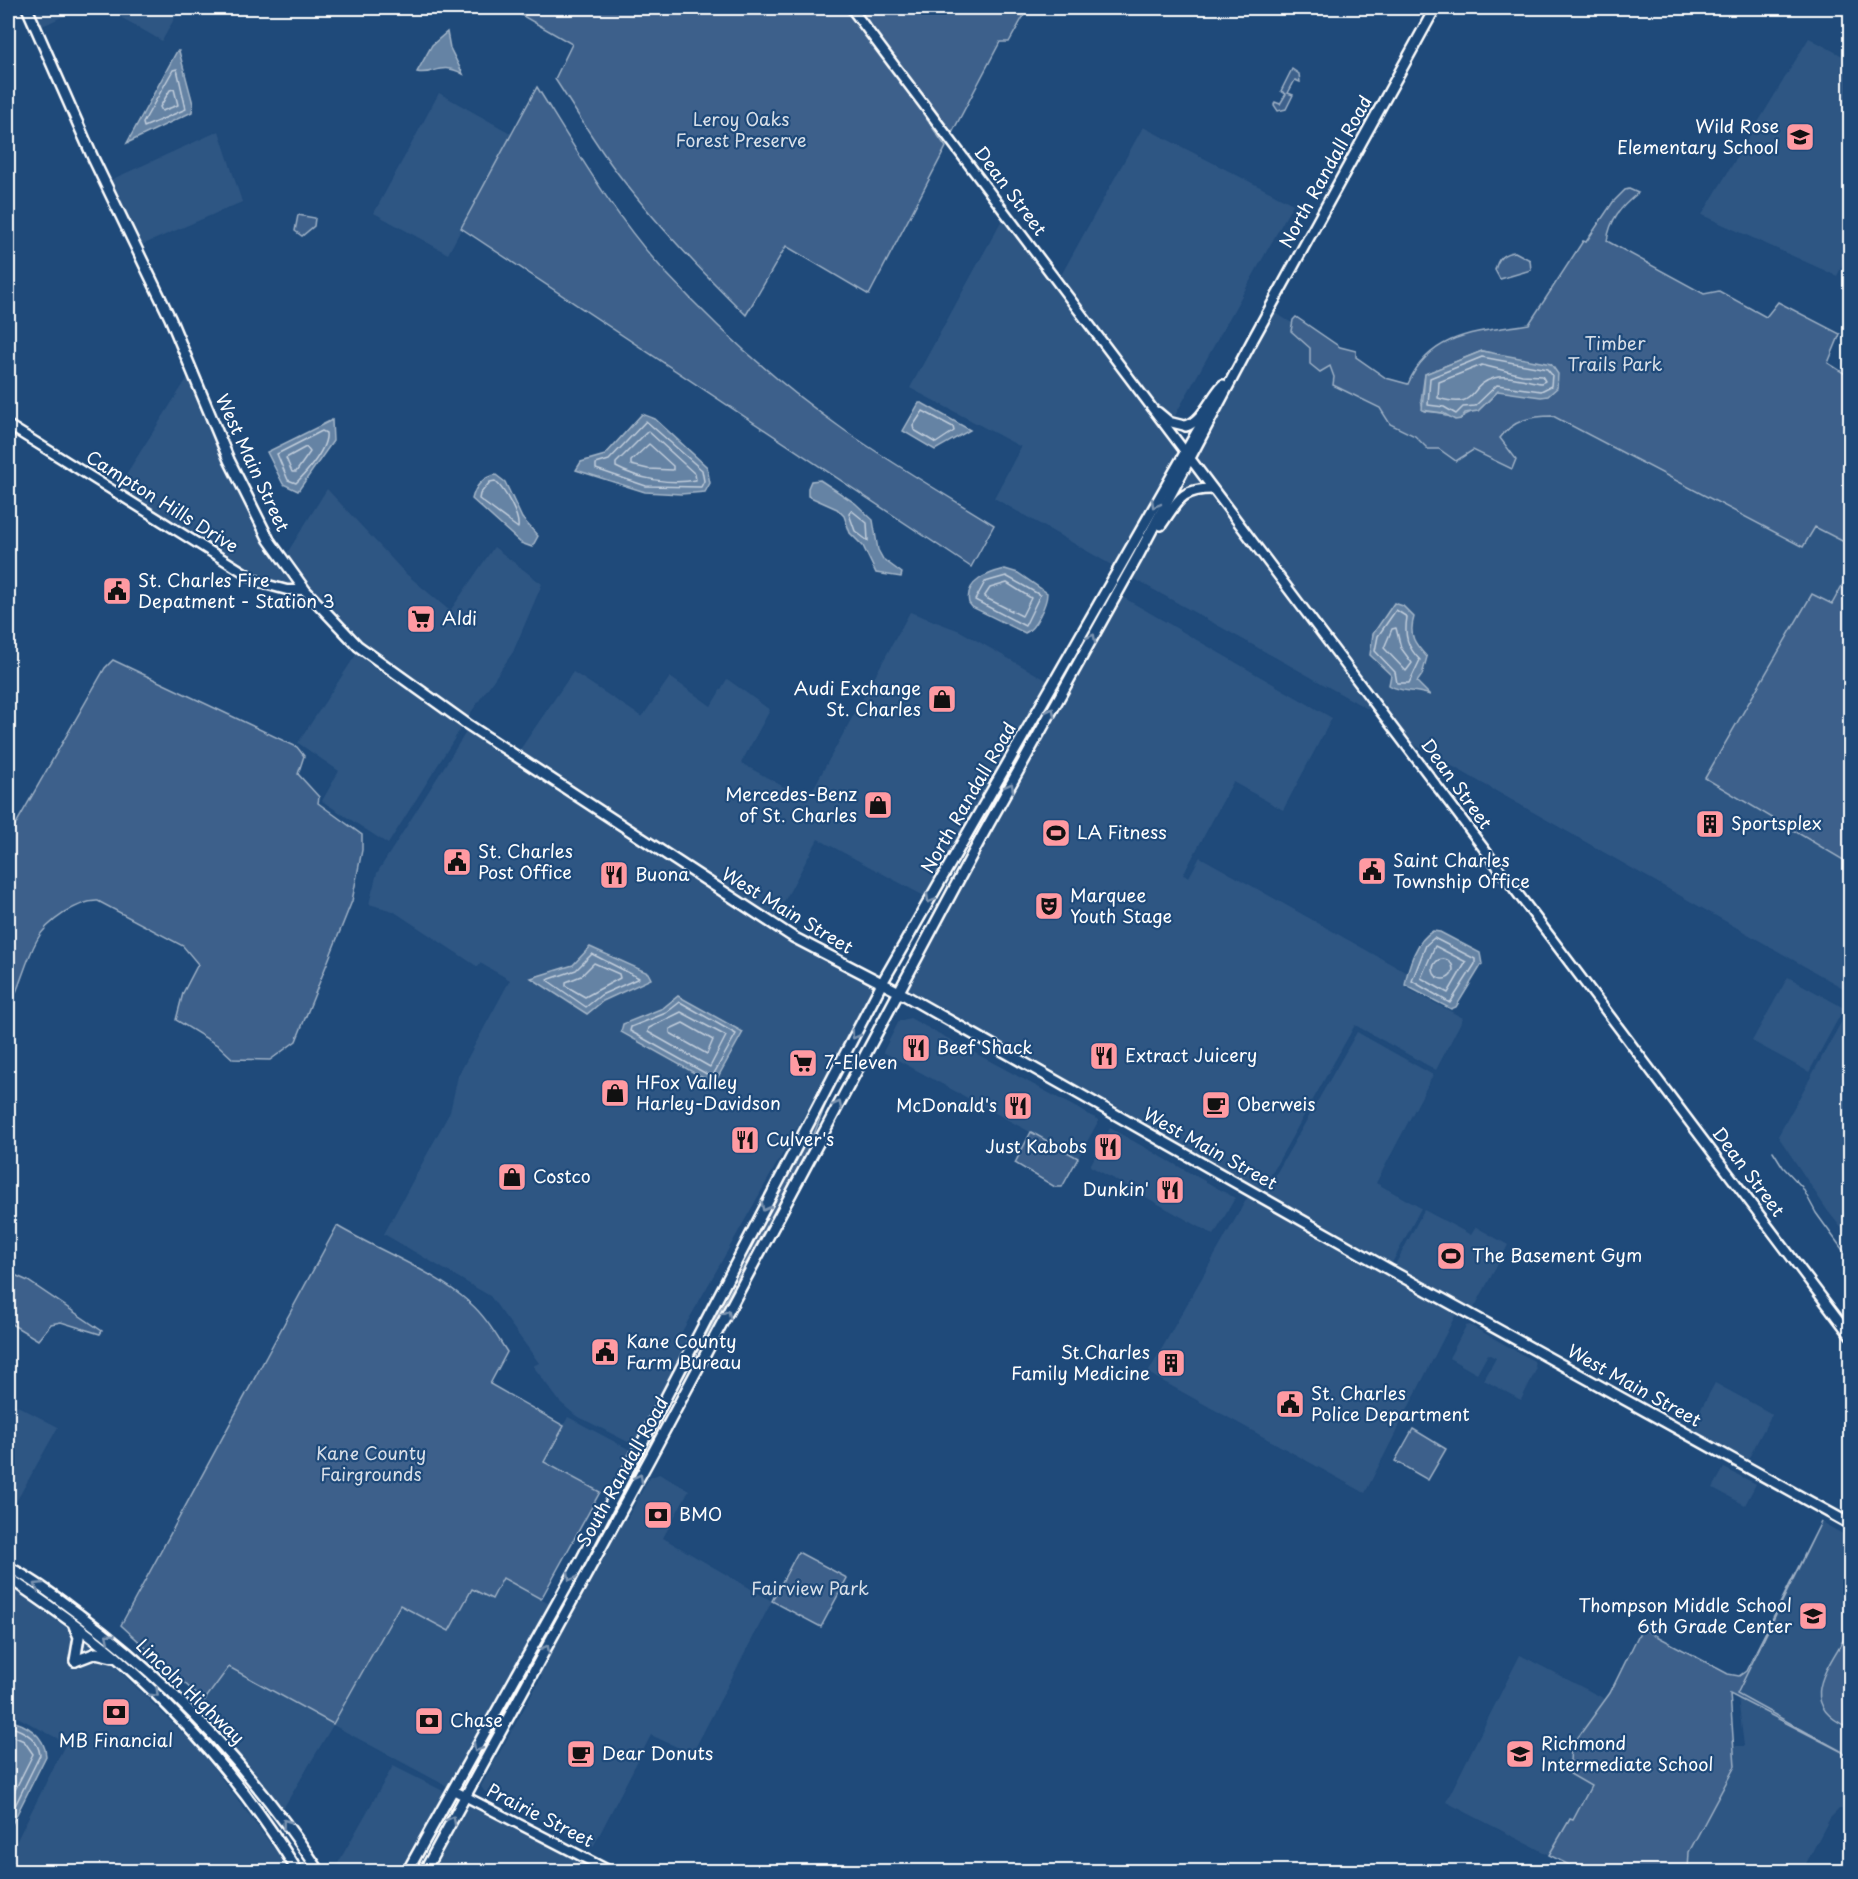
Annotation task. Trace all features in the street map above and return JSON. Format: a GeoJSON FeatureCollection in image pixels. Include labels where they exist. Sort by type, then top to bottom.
{"type":"FeatureCollection","features":[{"type":"Feature","properties":{"kind":"main road","name":"West Main Street"},"geometry":{"type":"LineString","coordinates":[[27,8],[93,158],[170,318],[229,460],[269,540],[305,590],[358,646],[467,724],[750,911],[1390,1270],[1851,1524]]}},
{"type":"Feature","properties":{"kind":"main road","name":"North Randall Road"},"geometry":{"type":"LineString","coordinates":[[752,1232],[882,983],[1187,457],[1435,8]]}},
{"type":"Feature","properties":{"kind":"main road","name":"North Randall Road"},"geometry":{"type":"LineString","coordinates":[[898,992],[1138,556],[1223,385],[1252,341]]}},
{"type":"Feature","properties":{"kind":"main road","name":"North Randall Road"},"geometry":{"type":"LineString","coordinates":[[1186,426],[1196,422],[1212,396],[1223,385]]}},
{"type":"Feature","properties":{"kind":"main road"},"geometry":{"type":"LineString","coordinates":[[1138,556],[1184,493],[1193,489],[1212,489]]}},
{"type":"Feature","properties":{"kind":"main road","name":"South Randall Road"},"geometry":{"type":"LineString","coordinates":[[424,1872],[650,1458],[898,992]]}},
{"type":"Feature","properties":{"kind":"main road","name":"South Randall Road"},"geometry":{"type":"LineString","coordinates":[[407,1872],[581,1560],[752,1232]]}},
{"type":"Feature","properties":{"kind":"main road","name":"Lincoln Highway"},"geometry":{"type":"LineString","coordinates":[[8,1567],[48,1592],[100,1630],[161,1682],[227,1748],[268,1799],[320,1872]]}},
{"type":"Feature","properties":{"kind":"main road","name":"Lincoln Highway"},"geometry":{"type":"LineString","coordinates":[[8,1577],[119,1660],[199,1739],[251,1803],[298,1872]]}},
{"type":"Feature","properties":{"kind":"main road"},"geometry":{"type":"LineString","coordinates":[[73,1624],[79,1637],[75,1661],[96,1653],[119,1660]]}},
{"type":"Feature","properties":{"kind":"main road"},"geometry":{"type":"LineString","coordinates":[[401,1872],[413,1861]]}},
{"type":"Feature","properties":{"kind":"street","name":"Dean Street"},"geometry":{"type":"LineString","coordinates":[[851,8],[1187,457],[1357,682],[1397,731],[1473,836],[1851,1335]]}},
{"type":"Feature","properties":{"kind":"street","name":"Dean Street"},"geometry":{"type":"LineString","coordinates":[[1143,396],[1170,422],[1186,426]]}},
{"type":"Feature","properties":{"kind":"street","name":"Campton Hills Drive"},"geometry":{"type":"LineString","coordinates":[[8,424],[261,583],[287,590],[305,590]]}},
{"type":"Feature","properties":{"kind":"street","name":"Prairie Street"},"geometry":{"type":"LineString","coordinates":[[453,1790],[612,1872]]}},
{"type":"Feature","properties":{"kind":"shaded area"},"geometry":{"type":"Polygon","coordinates":[[[29,8],[81,8],[38,28],[29,8]]]}},
{"type":"Feature","properties":{"kind":"shaded area"},"geometry":{"type":"Polygon","coordinates":[[[105,8],[180,8],[162,41],[105,8]]]}},
{"type":"Feature","properties":{"kind":"shaded area","name":"Wild Rose Elementary School"},"geometry":{"type":"Polygon","coordinates":[[[1809,38],[1850,60],[1850,249],[1837,276],[1702,215],[1809,38]]]}},
{"type":"Feature","properties":{"kind":"shaded area"},"geometry":{"type":"Polygon","coordinates":[[[439,93],[512,134],[448,254],[374,213],[439,93]]]}},
{"type":"Feature","properties":{"kind":"shaded area"},"geometry":{"type":"Polygon","coordinates":[[[1143,127],[1293,204],[1168,428],[1059,279],[1143,127]]]}},
{"type":"Feature","properties":{"kind":"shaded area"},"geometry":{"type":"Polygon","coordinates":[[[219,131],[242,202],[137,247],[106,182],[219,131]]]}},
{"type":"Feature","properties":{"kind":"shaded area"},"geometry":{"type":"Polygon","coordinates":[[[1004,216],[1182,453],[1115,567],[994,498],[1021,447],[910,388],[1004,216]]]}},
{"type":"Feature","properties":{"kind":"shaded area"},"geometry":{"type":"Polygon","coordinates":[[[1272,311],[1429,406],[1492,384],[1803,546],[1815,527],[1850,545],[1850,571],[1832,604],[1812,595],[1705,778],[1850,864],[1850,992],[1406,740],[1193,460],[1272,311]]]}},
{"type":"Feature","properties":{"kind":"shaded area"},"geometry":{"type":"Polygon","coordinates":[[[190,374],[255,521],[300,588],[284,587],[263,581],[116,490],[190,374]]]}},
{"type":"Feature","properties":{"kind":"shaded area"},"geometry":{"type":"Polygon","coordinates":[[[1190,463],[1384,718],[1129,576],[1190,463]]]}},
{"type":"Feature","properties":{"kind":"shaded area"},"geometry":{"type":"Polygon","coordinates":[[[327,489],[405,573],[450,611],[494,547],[542,584],[513,652],[465,721],[355,640],[310,593],[284,558],[327,489]]]}},
{"type":"Feature","properties":{"kind":"shaded area"},"geometry":{"type":"Polygon","coordinates":[[[1119,595],[1332,718],[1283,810],[1233,782],[1183,875],[1189,877],[1200,857],[1407,973],[1403,986],[1463,1018],[1436,1070],[1355,1025],[1261,1192],[902,991],[1119,595]]]}},
{"type":"Feature","properties":{"kind":"shaded area"},"geometry":{"type":"Polygon","coordinates":[[[910,612],[960,631],[1048,681],[928,898],[818,839],[773,922],[517,754],[573,672],[642,717],[670,677],[711,706],[727,679],[770,710],[741,763],[807,800],[910,612]]]}},
{"type":"Feature","properties":{"kind":"shaded area"},"geometry":{"type":"Polygon","coordinates":[[[359,650],[463,725],[388,844],[322,801],[339,771],[298,743],[359,650]]]}},
{"type":"Feature","properties":{"kind":"shaded area"},"geometry":{"type":"Polygon","coordinates":[[[468,729],[696,881],[877,986],[680,1335],[690,1341],[634,1445],[575,1415],[560,1402],[533,1366],[539,1363],[490,1296],[384,1234],[450,1112],[458,1076],[510,980],[480,963],[478,967],[393,911],[369,904],[377,873],[468,729]]]}},
{"type":"Feature","properties":{"kind":"shaded area"},"geometry":{"type":"Polygon","coordinates":[[[1788,977],[1844,1008],[1809,1072],[1752,1041],[1788,977]]]}},
{"type":"Feature","properties":{"kind":"shaded area"},"geometry":{"type":"Polygon","coordinates":[[[1848,1010],[1850,1011],[1850,1239],[1827,1210],[1778,1136],[1848,1010]]]}},
{"type":"Feature","properties":{"kind":"shaded area"},"geometry":{"type":"Polygon","coordinates":[[[910,1018],[1099,1120],[1078,1158],[883,1052],[899,1021],[910,1018]]]}},
{"type":"Feature","properties":{"kind":"shaded area"},"geometry":{"type":"Polygon","coordinates":[[[1357,1032],[1433,1075],[1376,1183],[1421,1208],[1390,1267],[1264,1195],[1357,1032]]]}},
{"type":"Feature","properties":{"kind":"shaded area"},"geometry":{"type":"Polygon","coordinates":[[[1110,1128],[1235,1198],[1214,1235],[1090,1166],[1110,1128]]]}},
{"type":"Feature","properties":{"kind":"shaded area"},"geometry":{"type":"Polygon","coordinates":[[[1250,1193],[1458,1310],[1365,1493],[1148,1373],[1250,1193]]]}},
{"type":"Feature","properties":{"kind":"shaded area"},"geometry":{"type":"Polygon","coordinates":[[[1424,1210],[1471,1235],[1476,1227],[1508,1245],[1472,1312],[1393,1269],[1424,1210]]]}},
{"type":"Feature","properties":{"kind":"shaded area"},"geometry":{"type":"Polygon","coordinates":[[[1470,1325],[1534,1361],[1536,1370],[1521,1400],[1484,1380],[1496,1358],[1488,1354],[1477,1374],[1449,1358],[1466,1326],[1470,1325]]]}},
{"type":"Feature","properties":{"kind":"shaded area"},"geometry":{"type":"Polygon","coordinates":[[[1715,1383],[1772,1414],[1745,1465],[1688,1433],[1715,1383]]]}},
{"type":"Feature","properties":{"kind":"shaded area"},"geometry":{"type":"Polygon","coordinates":[[[8,1401],[58,1427],[8,1516],[8,1401]]]}},
{"type":"Feature","properties":{"kind":"shaded area"},"geometry":{"type":"Polygon","coordinates":[[[568,1417],[632,1451],[609,1497],[544,1462],[568,1417]]]}},
{"type":"Feature","properties":{"kind":"shaded area"},"geometry":{"type":"Polygon","coordinates":[[[1724,1468],[1756,1484],[1745,1505],[1713,1488],[1724,1468]]]}},
{"type":"Feature","properties":{"kind":"shaded area"},"geometry":{"type":"Polygon","coordinates":[[[659,1474],[689,1490],[663,1538],[772,1601],[692,1754],[651,1735],[593,1847],[484,1791],[481,1786],[542,1676],[537,1673],[622,1516],[627,1519],[649,1478],[659,1474]]]}},
{"type":"Feature","properties":{"kind":"shaded area"},"geometry":{"type":"Polygon","coordinates":[[[1821,1522],[1850,1538],[1850,1810],[1839,1809],[1830,1818],[1802,1871],[1688,1872],[1689,1852],[1735,1767],[1733,1746],[1744,1746],[1738,1698],[1815,1737],[1737,1694],[1821,1522]]]}},
{"type":"Feature","properties":{"kind":"shaded area"},"geometry":{"type":"Polygon","coordinates":[[[503,1578],[553,1606],[452,1789],[333,1725],[281,1812],[194,1713],[229,1666],[333,1724],[400,1605],[472,1589],[503,1578]]]}},
{"type":"Feature","properties":{"kind":"shaded area"},"geometry":{"type":"Polygon","coordinates":[[[8,1584],[91,1643],[200,1750],[291,1871],[8,1872],[8,1858],[66,1743],[8,1712],[8,1584]]]}},
{"type":"Feature","properties":{"kind":"shaded area","name":"Richmond Intermediate School"},"geometry":{"type":"Polygon","coordinates":[[[1520,1655],[1605,1699],[1571,1747],[1575,1764],[1591,1785],[1573,1820],[1569,1819],[1549,1855],[1446,1802],[1520,1655]]]}},
{"type":"Feature","properties":{"kind":"shaded area"},"geometry":{"type":"Polygon","coordinates":[[[393,1766],[449,1794],[404,1871],[333,1872],[393,1766]]]}},
{"type":"Feature","properties":{"kind":"shaded area"},"geometry":{"type":"Polygon","coordinates":[[[465,1803],[606,1871],[425,1872],[465,1803]]]}},
{"type":"Feature","properties":{"kind":"green space","name":"Leroy Oaks Forest Preserve"},"geometry":{"type":"Polygon","coordinates":[[[509,8],[1028,8],[1009,42],[1000,42],[952,133],[927,99],[921,111],[946,147],[869,295],[786,246],[746,315],[664,230],[611,164],[586,128],[555,79],[572,44],[509,8]]]}},
{"type":"Feature","properties":{"kind":"green space"},"geometry":{"type":"Polygon","coordinates":[[[1292,69],[1299,74],[1300,82],[1295,80],[1288,93],[1293,95],[1286,109],[1278,111],[1274,105],[1275,102],[1280,104],[1286,94],[1281,91],[1292,69]]]}},
{"type":"Feature","properties":{"kind":"green space"},"geometry":{"type":"Polygon","coordinates":[[[537,87],[630,230],[667,274],[708,316],[774,376],[820,413],[881,455],[994,525],[971,567],[461,228],[537,87]]]}},
{"type":"Feature","properties":{"kind":"green space","name":"Timber Trails Park"},"geometry":{"type":"Polygon","coordinates":[[[1629,189],[1638,193],[1617,214],[1607,241],[1704,294],[1719,291],[1766,317],[1778,302],[1840,334],[1828,363],[1850,377],[1850,545],[1815,527],[1803,547],[1553,416],[1524,420],[1511,427],[1500,438],[1516,459],[1512,469],[1473,450],[1456,461],[1439,449],[1428,449],[1415,436],[1390,424],[1380,408],[1333,385],[1334,377],[1330,366],[1320,372],[1310,364],[1310,348],[1291,331],[1293,320],[1296,317],[1340,347],[1356,351],[1356,357],[1386,378],[1408,384],[1417,367],[1443,344],[1492,329],[1529,324],[1583,241],[1586,242],[1613,202],[1629,189]],[[1482,351],[1425,374],[1421,401],[1424,411],[1443,413],[1445,416],[1463,416],[1482,407],[1498,391],[1508,357],[1482,351]]]}},
{"type":"Feature","properties":{"kind":"green space"},"geometry":{"type":"Polygon","coordinates":[[[298,215],[315,218],[314,226],[302,236],[295,231],[298,215]]]}},
{"type":"Feature","properties":{"kind":"green space"},"geometry":{"type":"Polygon","coordinates":[[[1515,252],[1530,260],[1531,270],[1500,279],[1495,270],[1498,262],[1504,255],[1515,252]]]}},
{"type":"Feature","properties":{"kind":"green space"},"geometry":{"type":"Polygon","coordinates":[[[1850,571],[1850,864],[1705,778],[1812,594],[1832,604],[1850,571]]]}},
{"type":"Feature","properties":{"kind":"green space"},"geometry":{"type":"Polygon","coordinates":[[[113,660],[297,747],[304,756],[298,774],[319,797],[318,803],[362,835],[362,850],[352,901],[296,1041],[270,1060],[233,1059],[219,1046],[176,1020],[183,993],[198,964],[183,946],[98,901],[82,904],[64,913],[41,933],[8,1010],[8,838],[105,668],[113,660]]]}},
{"type":"Feature","properties":{"kind":"green space"},"geometry":{"type":"Polygon","coordinates":[[[833,1085],[808,1150],[683,1378],[701,1338],[833,1085]]]}},
{"type":"Feature","properties":{"kind":"green space"},"geometry":{"type":"Polygon","coordinates":[[[1031,1132],[1078,1158],[1062,1187],[1055,1187],[1015,1163],[1031,1132]]]}},
{"type":"Feature","properties":{"kind":"green space","name":"Kane County Fairgrounds"},"geometry":{"type":"Polygon","coordinates":[[[337,1226],[440,1281],[476,1308],[507,1352],[490,1384],[564,1426],[544,1462],[600,1492],[541,1599],[503,1578],[492,1599],[472,1589],[449,1631],[400,1605],[333,1724],[229,1667],[204,1701],[121,1625],[337,1226]]]}},
{"type":"Feature","properties":{"kind":"green space"},"geometry":{"type":"Polygon","coordinates":[[[8,1272],[28,1281],[102,1331],[100,1334],[61,1322],[51,1324],[38,1340],[8,1322],[8,1272]]]}},
{"type":"Feature","properties":{"kind":"green space"},"geometry":{"type":"Polygon","coordinates":[[[1413,1429],[1446,1449],[1428,1480],[1395,1461],[1413,1429]]]}},
{"type":"Feature","properties":{"kind":"green space"},"geometry":{"type":"Polygon","coordinates":[[[1821,1522],[1737,1694],[1850,1756],[1730,1694],[1735,1766],[1689,1852],[1688,1871],[1581,1871],[1549,1855],[1570,1819],[1573,1820],[1591,1786],[1570,1774],[1575,1764],[1570,1761],[1571,1747],[1610,1693],[1642,1628],[1728,1674],[1739,1676],[1746,1671],[1821,1522]]]}},
{"type":"Feature","properties":{"kind":"green space","name":"Fairview Park"},"geometry":{"type":"Polygon","coordinates":[[[798,1552],[847,1578],[821,1627],[772,1601],[798,1552]]]}},
{"type":"Feature","properties":{"kind":"green space"},"geometry":{"type":"Polygon","coordinates":[[[1850,1628],[1850,1727],[1848,1727],[1832,1717],[1822,1707],[1819,1695],[1821,1682],[1827,1669],[1850,1628]]]}},
{"type":"Feature","properties":{"kind":"water"},"geometry":{"type":"Polygon","coordinates":[[[447,32],[450,48],[463,74],[448,69],[417,72],[432,45],[447,32]]]}},
{"type":"Feature","properties":{"kind":"water"},"geometry":{"type":"Polygon","coordinates":[[[179,51],[193,104],[192,112],[127,143],[179,51]]]}},
{"type":"Feature","properties":{"kind":"water"},"geometry":{"type":"Polygon","coordinates":[[[1482,351],[1551,364],[1558,374],[1557,388],[1548,396],[1541,397],[1498,391],[1478,411],[1465,413],[1461,419],[1455,420],[1443,413],[1422,410],[1425,374],[1482,351]]]}},
{"type":"Feature","properties":{"kind":"water"},"geometry":{"type":"Polygon","coordinates":[[[919,403],[970,430],[935,450],[903,431],[919,403]]]}},
{"type":"Feature","properties":{"kind":"water"},"geometry":{"type":"Polygon","coordinates":[[[642,414],[655,419],[707,467],[710,483],[705,492],[681,494],[645,492],[576,470],[581,462],[605,455],[642,414]]]}},
{"type":"Feature","properties":{"kind":"water"},"geometry":{"type":"Polygon","coordinates":[[[332,420],[333,441],[298,491],[283,484],[267,452],[332,420]]]}},
{"type":"Feature","properties":{"kind":"water"},"geometry":{"type":"Polygon","coordinates":[[[496,475],[505,482],[522,518],[538,536],[532,547],[521,543],[472,499],[480,483],[487,477],[496,475]]]}},
{"type":"Feature","properties":{"kind":"water"},"geometry":{"type":"Polygon","coordinates":[[[820,480],[855,503],[873,520],[878,550],[883,559],[902,573],[901,577],[876,573],[863,546],[850,533],[844,516],[837,509],[808,496],[811,481],[820,480]]]}},
{"type":"Feature","properties":{"kind":"water"},"geometry":{"type":"Polygon","coordinates":[[[1005,569],[1018,573],[1047,593],[1040,616],[1033,627],[1025,633],[972,607],[969,603],[970,589],[979,579],[1005,569]]]}},
{"type":"Feature","properties":{"kind":"water"},"geometry":{"type":"Polygon","coordinates":[[[1394,603],[1403,606],[1414,617],[1412,635],[1427,657],[1422,675],[1417,682],[1430,695],[1389,685],[1391,675],[1370,655],[1373,634],[1394,603]]]}},
{"type":"Feature","properties":{"kind":"water"},"geometry":{"type":"Polygon","coordinates":[[[1433,931],[1440,932],[1480,953],[1482,964],[1456,1007],[1451,1009],[1405,985],[1417,947],[1433,931]]]}},
{"type":"Feature","properties":{"kind":"water"},"geometry":{"type":"Polygon","coordinates":[[[590,947],[648,973],[651,979],[603,1001],[587,1014],[531,978],[573,965],[590,947]]]}},
{"type":"Feature","properties":{"kind":"water"},"geometry":{"type":"Polygon","coordinates":[[[678,996],[743,1032],[714,1084],[621,1032],[623,1024],[663,1008],[678,996]]]}},
{"type":"Feature","properties":{"kind":"water"},"geometry":{"type":"Polygon","coordinates":[[[8,1720],[21,1724],[38,1736],[46,1756],[8,1832],[8,1720]]]}},
{"type":"Feature","properties":{"kind":"waterway"},"geometry":{"type":"LineString","coordinates":[[1773,1151],[1783,1167],[1802,1187],[1816,1213],[1850,1260]]}},
{"type":"Feature","properties":{"kind":"place","name":"Wild Rose Elementary School"},"geometry":{"type":"Point","coordinates":[1800,137]}},
{"type":"Feature","properties":{"kind":"place","name":"St. Charles Fire Depatment - Station 3"},"geometry":{"type":"Point","coordinates":[117,591]}},
{"type":"Feature","properties":{"kind":"place","name":"Aldi"},"geometry":{"type":"Point","coordinates":[421,619]}},
{"type":"Feature","properties":{"kind":"place","name":"Audi Exchange St. Charles"},"geometry":{"type":"Point","coordinates":[942,699]}},
{"type":"Feature","properties":{"kind":"place","name":"Mercedes-Benz of St. Charles"},"geometry":{"type":"Point","coordinates":[878,805]}},
{"type":"Feature","properties":{"kind":"place","name":"Sportsplex"},"geometry":{"type":"Point","coordinates":[1710,824]}},
{"type":"Feature","properties":{"kind":"place","name":"LA Fitness"},"geometry":{"type":"Point","coordinates":[1056,833]}},
{"type":"Feature","properties":{"kind":"place","name":"St. Charles Post Office"},"geometry":{"type":"Point","coordinates":[457,862]}},
{"type":"Feature","properties":{"kind":"place","name":"Saint Charles Township Office"},"geometry":{"type":"Point","coordinates":[1372,871]}},
{"type":"Feature","properties":{"kind":"place","name":"Buona"},"geometry":{"type":"Point","coordinates":[614,875]}},
{"type":"Feature","properties":{"kind":"place","name":"Marquee Youth Stage"},"geometry":{"type":"Point","coordinates":[1049,906]}},
{"type":"Feature","properties":{"kind":"place","name":"Beef Shack"},"geometry":{"type":"Point","coordinates":[916,1048]}},
{"type":"Feature","properties":{"kind":"place","name":"Extract Juicery"},"geometry":{"type":"Point","coordinates":[1104,1056]}},
{"type":"Feature","properties":{"kind":"place","name":"7-Eleven"},"geometry":{"type":"Point","coordinates":[803,1063]}},
{"type":"Feature","properties":{"kind":"place","name":"HFox Valley Harley-Davidson"},"geometry":{"type":"Point","coordinates":[615,1093]}},
{"type":"Feature","properties":{"kind":"place","name":"Oberweis"},"geometry":{"type":"Point","coordinates":[1216,1105]}},
{"type":"Feature","properties":{"kind":"place","name":"McDonald's"},"geometry":{"type":"Point","coordinates":[1018,1106]}},
{"type":"Feature","properties":{"kind":"place","name":"Culver's"},"geometry":{"type":"Point","coordinates":[745,1140]}},
{"type":"Feature","properties":{"kind":"place","name":"Just Kabobs"},"geometry":{"type":"Point","coordinates":[1108,1147]}},
{"type":"Feature","properties":{"kind":"place","name":"Costco"},"geometry":{"type":"Point","coordinates":[512,1177]}},
{"type":"Feature","properties":{"kind":"place","name":"Dunkin'"},"geometry":{"type":"Point","coordinates":[1170,1190]}},
{"type":"Feature","properties":{"kind":"place","name":"The Basement Gym"},"geometry":{"type":"Point","coordinates":[1451,1256]}},
{"type":"Feature","properties":{"kind":"place","name":"Kane County Farm Bureau"},"geometry":{"type":"Point","coordinates":[605,1352]}},
{"type":"Feature","properties":{"kind":"place","name":"St.Charles Family Medicine"},"geometry":{"type":"Point","coordinates":[1171,1363]}},
{"type":"Feature","properties":{"kind":"place","name":"St. Charles Police Department"},"geometry":{"type":"Point","coordinates":[1290,1404]}},
{"type":"Feature","properties":{"kind":"place","name":"BMO"},"geometry":{"type":"Point","coordinates":[658,1515]}},
{"type":"Feature","properties":{"kind":"place","name":"Thompson Middle School 6th Grade Center"},"geometry":{"type":"Point","coordinates":[1813,1616]}},
{"type":"Feature","properties":{"kind":"place","name":"MB Financial"},"geometry":{"type":"Point","coordinates":[116,1712]}},
{"type":"Feature","properties":{"kind":"place","name":"Chase"},"geometry":{"type":"Point","coordinates":[429,1721]}},
{"type":"Feature","properties":{"kind":"place","name":"Dear Donuts"},"geometry":{"type":"Point","coordinates":[581,1754]}},
{"type":"Feature","properties":{"kind":"place","name":"Richmond Intermediate School"},"geometry":{"type":"Point","coordinates":[1520,1754]}}]}
